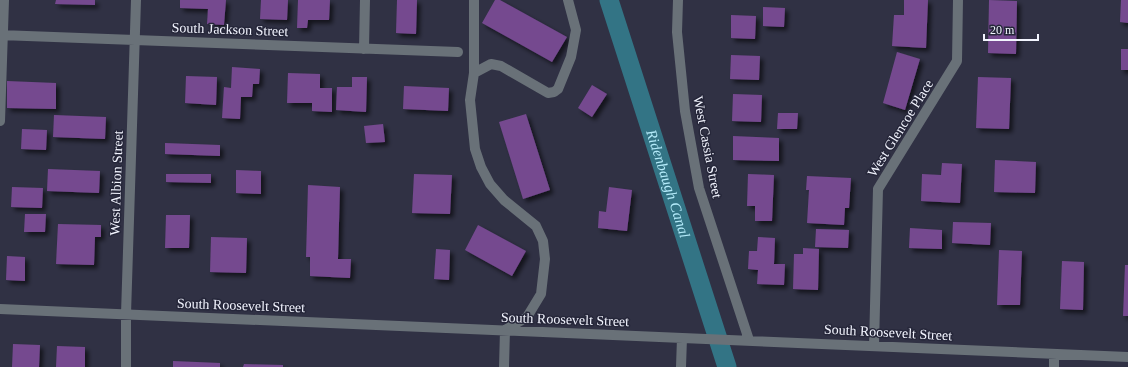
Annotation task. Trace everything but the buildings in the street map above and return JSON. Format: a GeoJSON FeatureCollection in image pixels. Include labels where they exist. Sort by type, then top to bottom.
{"type":"FeatureCollection","features":[{"type":"Feature","properties":{"kind":"street"},"geometry":{"type":"LineString","coordinates":[[0,121],[1,35],[4,0]]}},
{"type":"Feature","properties":{"kind":"street","name":"West Albion Street"},"geometry":{"type":"LineString","coordinates":[[126,367],[126,314],[136,0]]}},
{"type":"Feature","properties":{"kind":"street"},"geometry":{"type":"LineString","coordinates":[[364,48],[365,0]]}},
{"type":"Feature","properties":{"kind":"street"},"geometry":{"type":"LineString","coordinates":[[474,0],[474,73],[470,100],[475,149],[481,167],[490,184],[504,200],[536,226],[543,241],[545,259],[541,294],[527,317],[505,330],[504,367]]}},
{"type":"Feature","properties":{"kind":"street"},"geometry":{"type":"LineString","coordinates":[[474,73],[490,64],[501,66],[548,93],[554,92],[558,89],[571,57],[576,30],[568,0]]}},
{"type":"Feature","properties":{"kind":"street","name":"West Cassia Street"},"geometry":{"type":"LineString","coordinates":[[678,0],[677,32],[685,111],[699,188],[750,340]]}},
{"type":"Feature","properties":{"kind":"street","name":"West Glencoe Place"},"geometry":{"type":"LineString","coordinates":[[874,345],[878,189],[957,62],[958,0]]}},
{"type":"Feature","properties":{"kind":"street","name":"South Jackson Street"},"geometry":{"type":"LineString","coordinates":[[1,35],[458,52]]}},
{"type":"Feature","properties":{"kind":"street","name":"South Roosevelt Street"},"geometry":{"type":"LineString","coordinates":[[0,309],[1128,357]]}},
{"type":"Feature","properties":{"kind":"street"},"geometry":{"type":"LineString","coordinates":[[681,367],[682,338]]}},
{"type":"Feature","properties":{"kind":"street"},"geometry":{"type":"LineString","coordinates":[[1054,354],[1054,367]]}},
{"type":"Feature","properties":{"kind":"waterway","name":"Ridenbaugh Canal"},"geometry":{"type":"LineString","coordinates":[[609,0],[727,367]]}}]}
